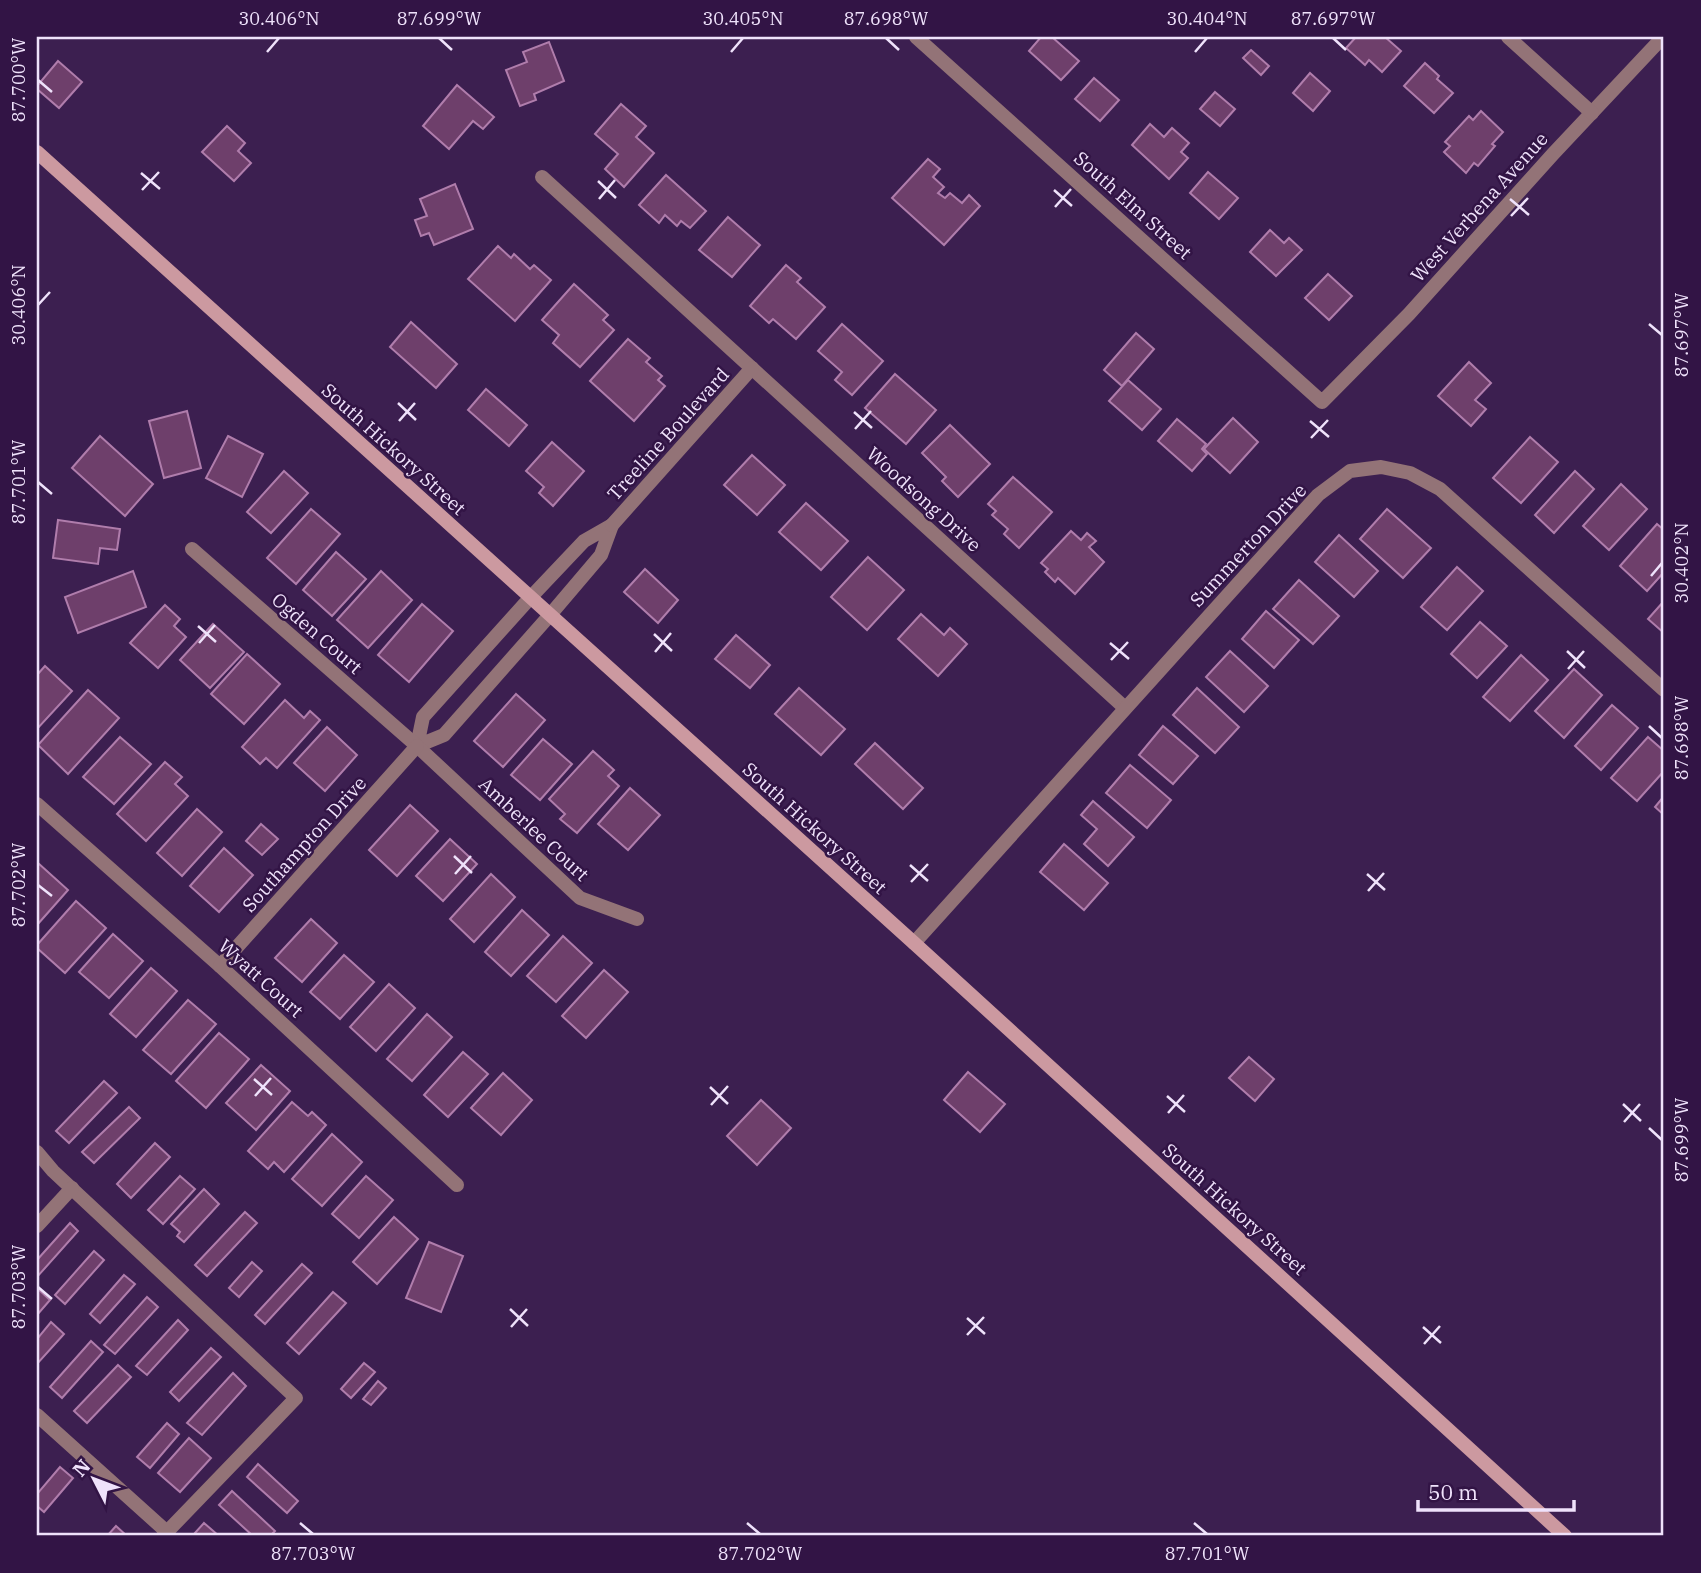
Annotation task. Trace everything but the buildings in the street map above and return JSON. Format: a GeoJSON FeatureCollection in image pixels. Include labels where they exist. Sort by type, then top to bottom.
{"type":"FeatureCollection","features":[{"type":"Feature","properties":{"kind":"street","name":"South Elm Street"},"geometry":{"type":"LineString","coordinates":[[916,37],[1322,402]]}},
{"type":"Feature","properties":{"kind":"street"},"geometry":{"type":"LineString","coordinates":[[1507,37],[1592,113]]}},
{"type":"Feature","properties":{"kind":"street","name":"West Verbena Avenue"},"geometry":{"type":"LineString","coordinates":[[1322,402],[1409,314],[1663,37]]}},
{"type":"Feature","properties":{"kind":"street","name":"South Hickory Street"},"geometry":{"type":"LineString","coordinates":[[37,152],[914,943],[1565,1536]]}},
{"type":"Feature","properties":{"kind":"street","name":"Woodsong Drive"},"geometry":{"type":"LineString","coordinates":[[542,177],[1125,708]]}},
{"type":"Feature","properties":{"kind":"street","name":"Treeline Boulevard"},"geometry":{"type":"LineString","coordinates":[[530,598],[584,541],[612,525],[752,368]]}},
{"type":"Feature","properties":{"kind":"street","name":"Summerton Drive"},"geometry":{"type":"LineString","coordinates":[[914,943],[1318,495],[1350,471],[1381,467],[1410,473],[1440,489],[1664,690]]}},
{"type":"Feature","properties":{"kind":"street","name":"Treeline Boulevard"},"geometry":{"type":"LineString","coordinates":[[550,615],[601,555],[612,525]]}},
{"type":"Feature","properties":{"kind":"street","name":"Ogden Court"},"geometry":{"type":"LineString","coordinates":[[192,549],[417,746]]}},
{"type":"Feature","properties":{"kind":"street","name":"Southampton Drive"},"geometry":{"type":"LineString","coordinates":[[417,746],[423,717],[530,598]]}},
{"type":"Feature","properties":{"kind":"street","name":"Southampton Drive"},"geometry":{"type":"LineString","coordinates":[[220,967],[417,746],[444,735],[550,615]]}},
{"type":"Feature","properties":{"kind":"street","name":"Amberlee Court"},"geometry":{"type":"LineString","coordinates":[[417,746],[580,898],[637,919]]}},
{"type":"Feature","properties":{"kind":"street","name":"Wyatt Court"},"geometry":{"type":"LineString","coordinates":[[37,804],[220,967],[457,1185]]}},
{"type":"Feature","properties":{"kind":"street"},"geometry":{"type":"LineString","coordinates":[[37,1152],[53,1171],[296,1398],[165,1534],[37,1415]]}},
{"type":"Feature","properties":{"kind":"street"},"geometry":{"type":"LineString","coordinates":[[37,1226],[72,1188]]}}]}
